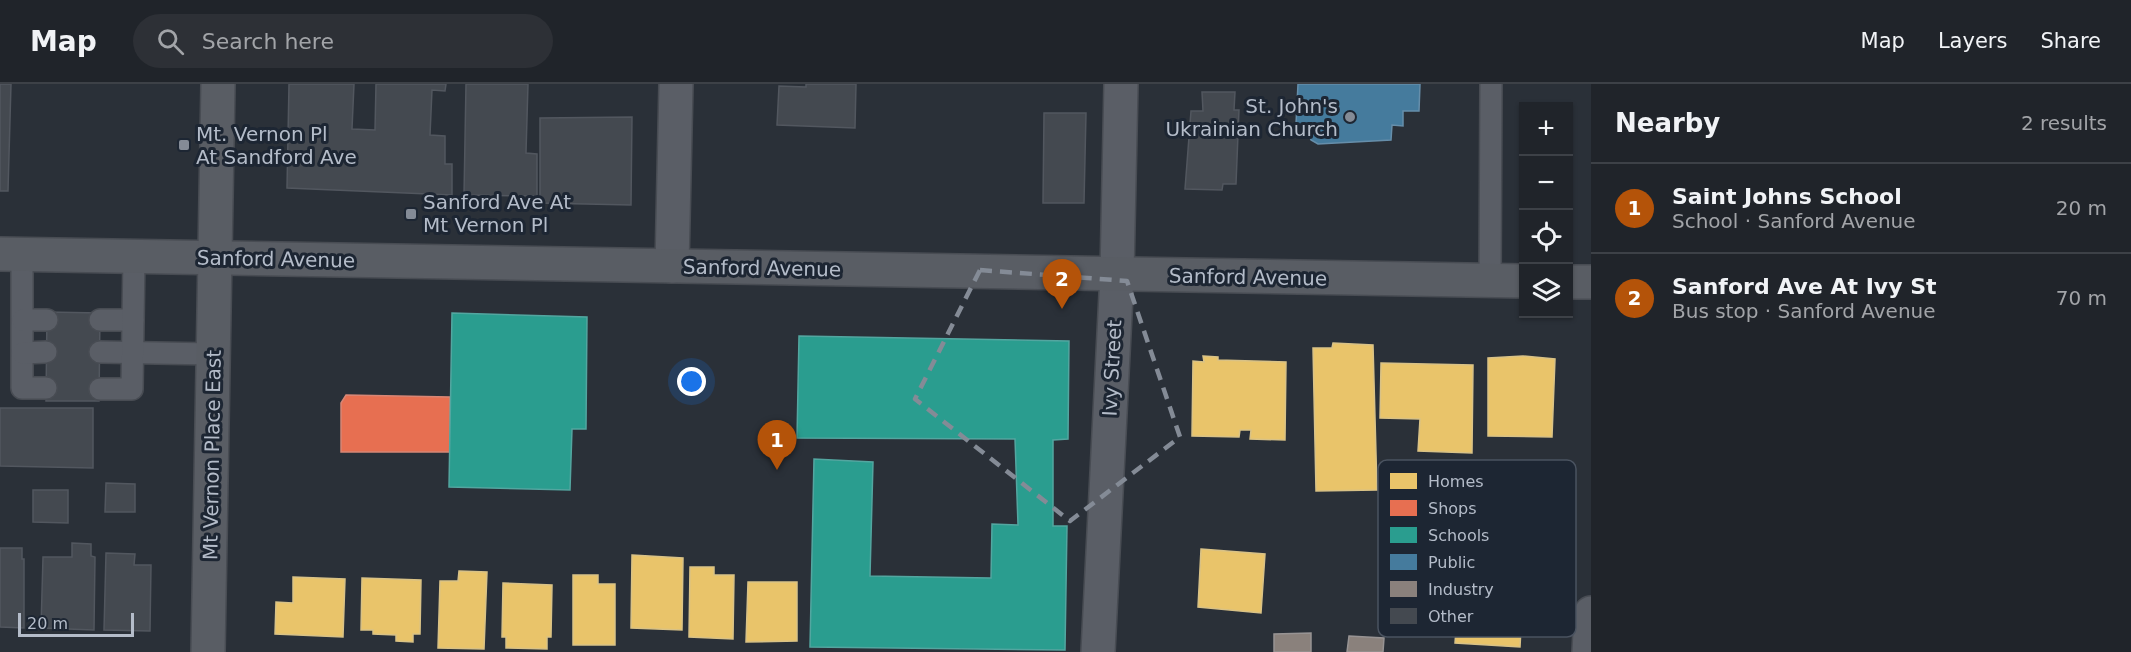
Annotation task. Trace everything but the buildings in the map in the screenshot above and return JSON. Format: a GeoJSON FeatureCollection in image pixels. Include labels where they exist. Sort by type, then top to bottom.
{"type":"FeatureCollection","features":[{"type":"Feature","properties":{"kind":"main road","name":"Mt Vernon Place East"},"geometry":{"type":"LineString","coordinates":[[208,652],[218,84]]}},
{"type":"Feature","properties":{"kind":"main road","name":"Sanford Avenue"},"geometry":{"type":"LineString","coordinates":[[11,254],[1519,281]]}},
{"type":"Feature","properties":{"kind":"main road"},"geometry":{"type":"LineString","coordinates":[[1573,282],[1591,282]]}},
{"type":"Feature","properties":{"kind":"street"},"geometry":{"type":"LineString","coordinates":[[672,266],[676,84]]}},
{"type":"Feature","properties":{"kind":"street","name":"Ivy Street"},"geometry":{"type":"LineString","coordinates":[[1098,652],[1117,274],[1121,84]]}},
{"type":"Feature","properties":{"kind":"street"},"geometry":{"type":"LineString","coordinates":[[1589,652],[1591,613]]}},
{"type":"Feature","properties":{"kind":"lane"},"geometry":{"type":"LineString","coordinates":[[1490,281],[1491,84]]}},
{"type":"Feature","properties":{"kind":"lane"},"geometry":{"type":"LineString","coordinates":[[11,254],[23,320],[22,388],[46,388]]}},
{"type":"Feature","properties":{"kind":"lane"},"geometry":{"type":"LineString","coordinates":[[100,389],[132,389],[134,256]]}},
{"type":"Feature","properties":{"kind":"lane"},"geometry":{"type":"LineString","coordinates":[[23,320],[47,320]]}},
{"type":"Feature","properties":{"kind":"lane"},"geometry":{"type":"LineString","coordinates":[[100,320],[133,320]]}},
{"type":"Feature","properties":{"kind":"lane"},"geometry":{"type":"LineString","coordinates":[[23,353],[46,352]]}},
{"type":"Feature","properties":{"kind":"lane"},"geometry":{"type":"LineString","coordinates":[[100,352],[213,354]]}},
{"type":"Feature","properties":{"kind":"highlighted area"},"geometry":{"type":"Polygon","coordinates":[[[980,270],[1127,281],[1180,437],[1070,521],[915,399],[980,270]]]}},
{"type":"Feature","properties":{"kind":"place","name":"St. John's Ukrainian Church"},"geometry":{"type":"Point","coordinates":[1350,117]}},
{"type":"Feature","properties":{"kind":"place","name":"Mt. Vernon Pl At Sandford Ave"},"geometry":{"type":"Point","coordinates":[184,145]}},
{"type":"Feature","properties":{"kind":"place","name":"Sanford Ave At Mt Vernon Pl"},"geometry":{"type":"Point","coordinates":[411,214]}},
{"type":"Feature","properties":{"kind":"place","name":"Sanford Ave At Ivy St"},"geometry":{"type":"Point","coordinates":[1062,309]}},
{"type":"Feature","properties":{"kind":"place","name":"Saint Johns School"},"geometry":{"type":"Point","coordinates":[777,470]}}]}
